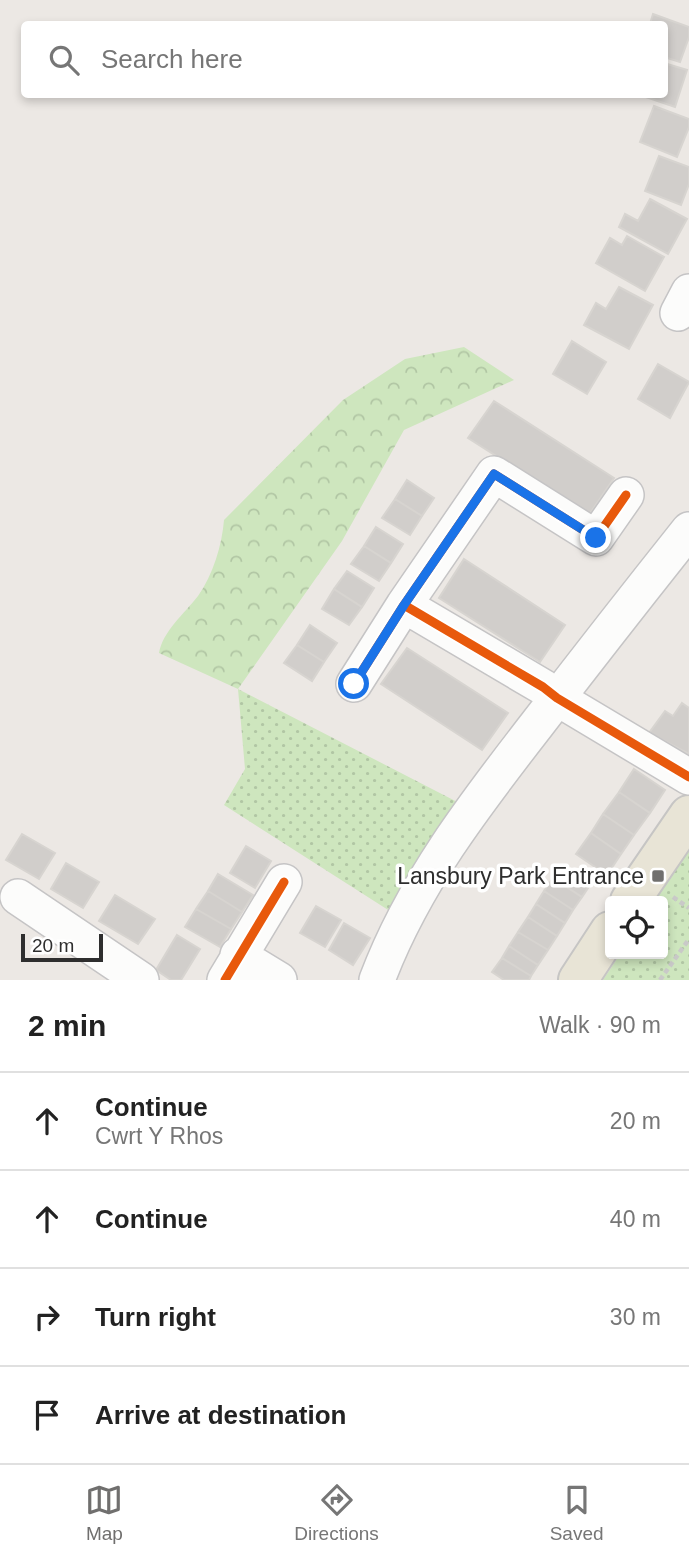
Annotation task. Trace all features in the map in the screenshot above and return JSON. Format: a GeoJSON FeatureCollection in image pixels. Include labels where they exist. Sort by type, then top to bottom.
{"type":"FeatureCollection","features":[{"type":"Feature","properties":{"kind":"main road"},"geometry":{"type":"LineString","coordinates":[[633,896],[689,815]]}},
{"type":"Feature","properties":{"kind":"main road"},"geometry":{"type":"LineString","coordinates":[[578,980],[605,939]]}},
{"type":"Feature","properties":{"kind":"street"},"geometry":{"type":"LineString","coordinates":[[354,684],[404,605],[494,474],[596,538],[626,495]]}},
{"type":"Feature","properties":{"kind":"street"},"geometry":{"type":"LineString","coordinates":[[377,980],[391,944],[437,860],[484,793],[689,530]]}},
{"type":"Feature","properties":{"kind":"street"},"geometry":{"type":"LineString","coordinates":[[404,605],[689,777]]}},
{"type":"Feature","properties":{"kind":"street"},"geometry":{"type":"LineString","coordinates":[[279,980],[232,968],[284,882]]}},
{"type":"Feature","properties":{"kind":"street"},"geometry":{"type":"LineString","coordinates":[[18,897],[141,980]]}},
{"type":"Feature","properties":{"kind":"path"},"geometry":{"type":"LineString","coordinates":[[660,980],[689,939]]}},
{"type":"Feature","properties":{"kind":"green space"},"geometry":{"type":"Polygon","coordinates":[[[464,347],[514,380],[404,430],[342,541],[238,689],[159,653],[169,630],[198,596],[208,579],[219,549],[224,520],[343,400],[405,359],[464,347]]]}},
{"type":"Feature","properties":{"kind":"green space"},"geometry":{"type":"Polygon","coordinates":[[[238,689],[467,807],[396,915],[224,805],[245,769],[238,689]]]}},
{"type":"Feature","properties":{"kind":"green space"},"geometry":{"type":"Polygon","coordinates":[[[689,847],[689,980],[603,980],[617,959],[668,959],[668,896],[657,896],[689,847]]]}},
{"type":"Feature","properties":{"kind":"building"},"geometry":{"type":"Polygon","coordinates":[[[653,14],[689,27],[689,37],[680,62],[668,58],[668,21],[651,21],[653,14]]]}},
{"type":"Feature","properties":{"kind":"building"},"geometry":{"type":"Polygon","coordinates":[[[668,64],[687,70],[675,107],[649,98],[668,98],[668,64]]]}},
{"type":"Feature","properties":{"kind":"building"},"geometry":{"type":"Polygon","coordinates":[[[654,106],[689,119],[689,127],[677,157],[640,142],[654,106]]]}},
{"type":"Feature","properties":{"kind":"building"},"geometry":{"type":"Polygon","coordinates":[[[659,156],[689,167],[689,184],[681,205],[645,191],[659,156]]]}},
{"type":"Feature","properties":{"kind":"building"},"geometry":{"type":"Polygon","coordinates":[[[650,199],[687,219],[668,254],[619,227],[625,214],[638,221],[650,199]]]}},
{"type":"Feature","properties":{"kind":"building"},"geometry":{"type":"Polygon","coordinates":[[[627,236],[664,257],[645,291],[596,263],[610,238],[622,245],[627,236]]]}},
{"type":"Feature","properties":{"kind":"building"},"geometry":{"type":"Polygon","coordinates":[[[619,287],[653,305],[629,349],[584,325],[596,303],[606,309],[619,287]]]}},
{"type":"Feature","properties":{"kind":"building"},"geometry":{"type":"Polygon","coordinates":[[[572,341],[606,362],[587,394],[553,374],[572,341]]]}},
{"type":"Feature","properties":{"kind":"building"},"geometry":{"type":"Polygon","coordinates":[[[658,364],[689,382],[670,418],[638,399],[658,364]]]}},
{"type":"Feature","properties":{"kind":"building"},"geometry":{"type":"Polygon","coordinates":[[[494,401],[614,478],[589,515],[468,438],[494,401]]]}},
{"type":"Feature","properties":{"kind":"building"},"geometry":{"type":"Polygon","coordinates":[[[407,480],[434,498],[422,516],[395,499],[407,480]]]}},
{"type":"Feature","properties":{"kind":"building"},"geometry":{"type":"Polygon","coordinates":[[[395,499],[422,516],[410,535],[382,518],[395,499]]]}},
{"type":"Feature","properties":{"kind":"building"},"geometry":{"type":"Polygon","coordinates":[[[376,527],[403,544],[391,563],[364,546],[376,527]]]}},
{"type":"Feature","properties":{"kind":"building"},"geometry":{"type":"Polygon","coordinates":[[[364,546],[391,563],[379,581],[351,564],[364,546]]]}},
{"type":"Feature","properties":{"kind":"building"},"geometry":{"type":"Polygon","coordinates":[[[464,559],[565,625],[540,662],[439,598],[464,559]]]}},
{"type":"Feature","properties":{"kind":"building"},"geometry":{"type":"Polygon","coordinates":[[[347,571],[374,588],[362,607],[334,589],[347,571]]]}},
{"type":"Feature","properties":{"kind":"building"},"geometry":{"type":"Polygon","coordinates":[[[334,589],[362,607],[349,625],[322,609],[334,589]]]}},
{"type":"Feature","properties":{"kind":"building"},"geometry":{"type":"Polygon","coordinates":[[[310,625],[337,643],[324,662],[297,645],[310,625]]]}},
{"type":"Feature","properties":{"kind":"building"},"geometry":{"type":"Polygon","coordinates":[[[297,645],[324,662],[312,681],[284,663],[297,645]]]}},
{"type":"Feature","properties":{"kind":"building"},"geometry":{"type":"Polygon","coordinates":[[[407,648],[508,713],[482,750],[381,684],[407,648]]]}},
{"type":"Feature","properties":{"kind":"building"},"geometry":{"type":"Polygon","coordinates":[[[682,703],[689,708],[689,754],[649,733],[665,711],[673,716],[682,703]]]}},
{"type":"Feature","properties":{"kind":"building"},"geometry":{"type":"Polygon","coordinates":[[[634,769],[665,790],[650,813],[619,792],[634,769]]]}},
{"type":"Feature","properties":{"kind":"building"},"geometry":{"type":"Polygon","coordinates":[[[619,792],[650,813],[634,835],[603,814],[619,792]]]}},
{"type":"Feature","properties":{"kind":"building"},"geometry":{"type":"Polygon","coordinates":[[[603,814],[634,835],[621,854],[591,833],[603,814]]]}},
{"type":"Feature","properties":{"kind":"building"},"geometry":{"type":"Polygon","coordinates":[[[591,833],[621,854],[607,875],[576,854],[591,833]]]}},
{"type":"Feature","properties":{"kind":"building"},"geometry":{"type":"Polygon","coordinates":[[[22,834],[55,853],[39,879],[6,860],[22,834]]]}},
{"type":"Feature","properties":{"kind":"building"},"geometry":{"type":"Polygon","coordinates":[[[246,846],[271,861],[255,888],[230,873],[246,846]]]}},
{"type":"Feature","properties":{"kind":"building"},"geometry":{"type":"Polygon","coordinates":[[[66,863],[99,882],[83,908],[51,889],[66,863]]]}},
{"type":"Feature","properties":{"kind":"building"},"geometry":{"type":"Polygon","coordinates":[[[561,866],[590,885],[582,897],[553,878],[561,866]]]}},
{"type":"Feature","properties":{"kind":"building"},"geometry":{"type":"Polygon","coordinates":[[[218,874],[253,895],[242,912],[208,891],[218,874]]]}},
{"type":"Feature","properties":{"kind":"building"},"geometry":{"type":"Polygon","coordinates":[[[553,878],[582,897],[573,910],[544,891],[553,878]]]}},
{"type":"Feature","properties":{"kind":"building"},"geometry":{"type":"Polygon","coordinates":[[[208,891],[242,912],[231,929],[196,909],[208,891]]]}},
{"type":"Feature","properties":{"kind":"building"},"geometry":{"type":"Polygon","coordinates":[[[544,891],[573,910],[565,923],[536,904],[544,891]]]}},
{"type":"Feature","properties":{"kind":"building"},"geometry":{"type":"Polygon","coordinates":[[[115,895],[155,919],[138,944],[99,921],[115,895]]]}},
{"type":"Feature","properties":{"kind":"building"},"geometry":{"type":"Polygon","coordinates":[[[536,904],[565,923],[557,936],[528,917],[536,904]]]}},
{"type":"Feature","properties":{"kind":"building"},"geometry":{"type":"Polygon","coordinates":[[[316,906],[341,920],[325,947],[300,933],[316,906]]]}},
{"type":"Feature","properties":{"kind":"building"},"geometry":{"type":"Polygon","coordinates":[[[196,909],[231,929],[220,947],[185,927],[196,909]]]}},
{"type":"Feature","properties":{"kind":"building"},"geometry":{"type":"Polygon","coordinates":[[[528,917],[557,936],[548,950],[518,932],[528,917]]]}},
{"type":"Feature","properties":{"kind":"building"},"geometry":{"type":"Polygon","coordinates":[[[344,923],[370,938],[353,965],[329,950],[344,923]]]}},
{"type":"Feature","properties":{"kind":"building"},"geometry":{"type":"Polygon","coordinates":[[[518,932],[548,950],[538,965],[509,946],[518,932]]]}},
{"type":"Feature","properties":{"kind":"building"},"geometry":{"type":"Polygon","coordinates":[[[177,935],[200,949],[181,980],[171,980],[156,970],[177,935]]]}},
{"type":"Feature","properties":{"kind":"building"},"geometry":{"type":"Polygon","coordinates":[[[509,946],[538,965],[531,976],[502,958],[509,946]]]}},
{"type":"Feature","properties":{"kind":"building"},"geometry":{"type":"Polygon","coordinates":[[[502,958],[531,976],[529,980],[504,980],[492,972],[502,958]]]}},
{"type":"Feature","properties":{"kind":"cycle path"},"geometry":{"type":"LineString","coordinates":[[354,684],[404,605],[494,474],[596,538],[626,495]]}},
{"type":"Feature","properties":{"kind":"cycle path"},"geometry":{"type":"LineString","coordinates":[[404,605],[689,777]]}},
{"type":"Feature","properties":{"kind":"cycle path"},"geometry":{"type":"LineString","coordinates":[[225,980],[284,882]]}},
{"type":"Feature","properties":{"kind":"place","name":"Lansbury Park Entrance"},"geometry":{"type":"Point","coordinates":[658,876]}},
{"type":"Feature","properties":{"kind":"route"},"geometry":{"type":"LineString","coordinates":[[354,684],[404,605],[494,474],[596,538]]}}]}
